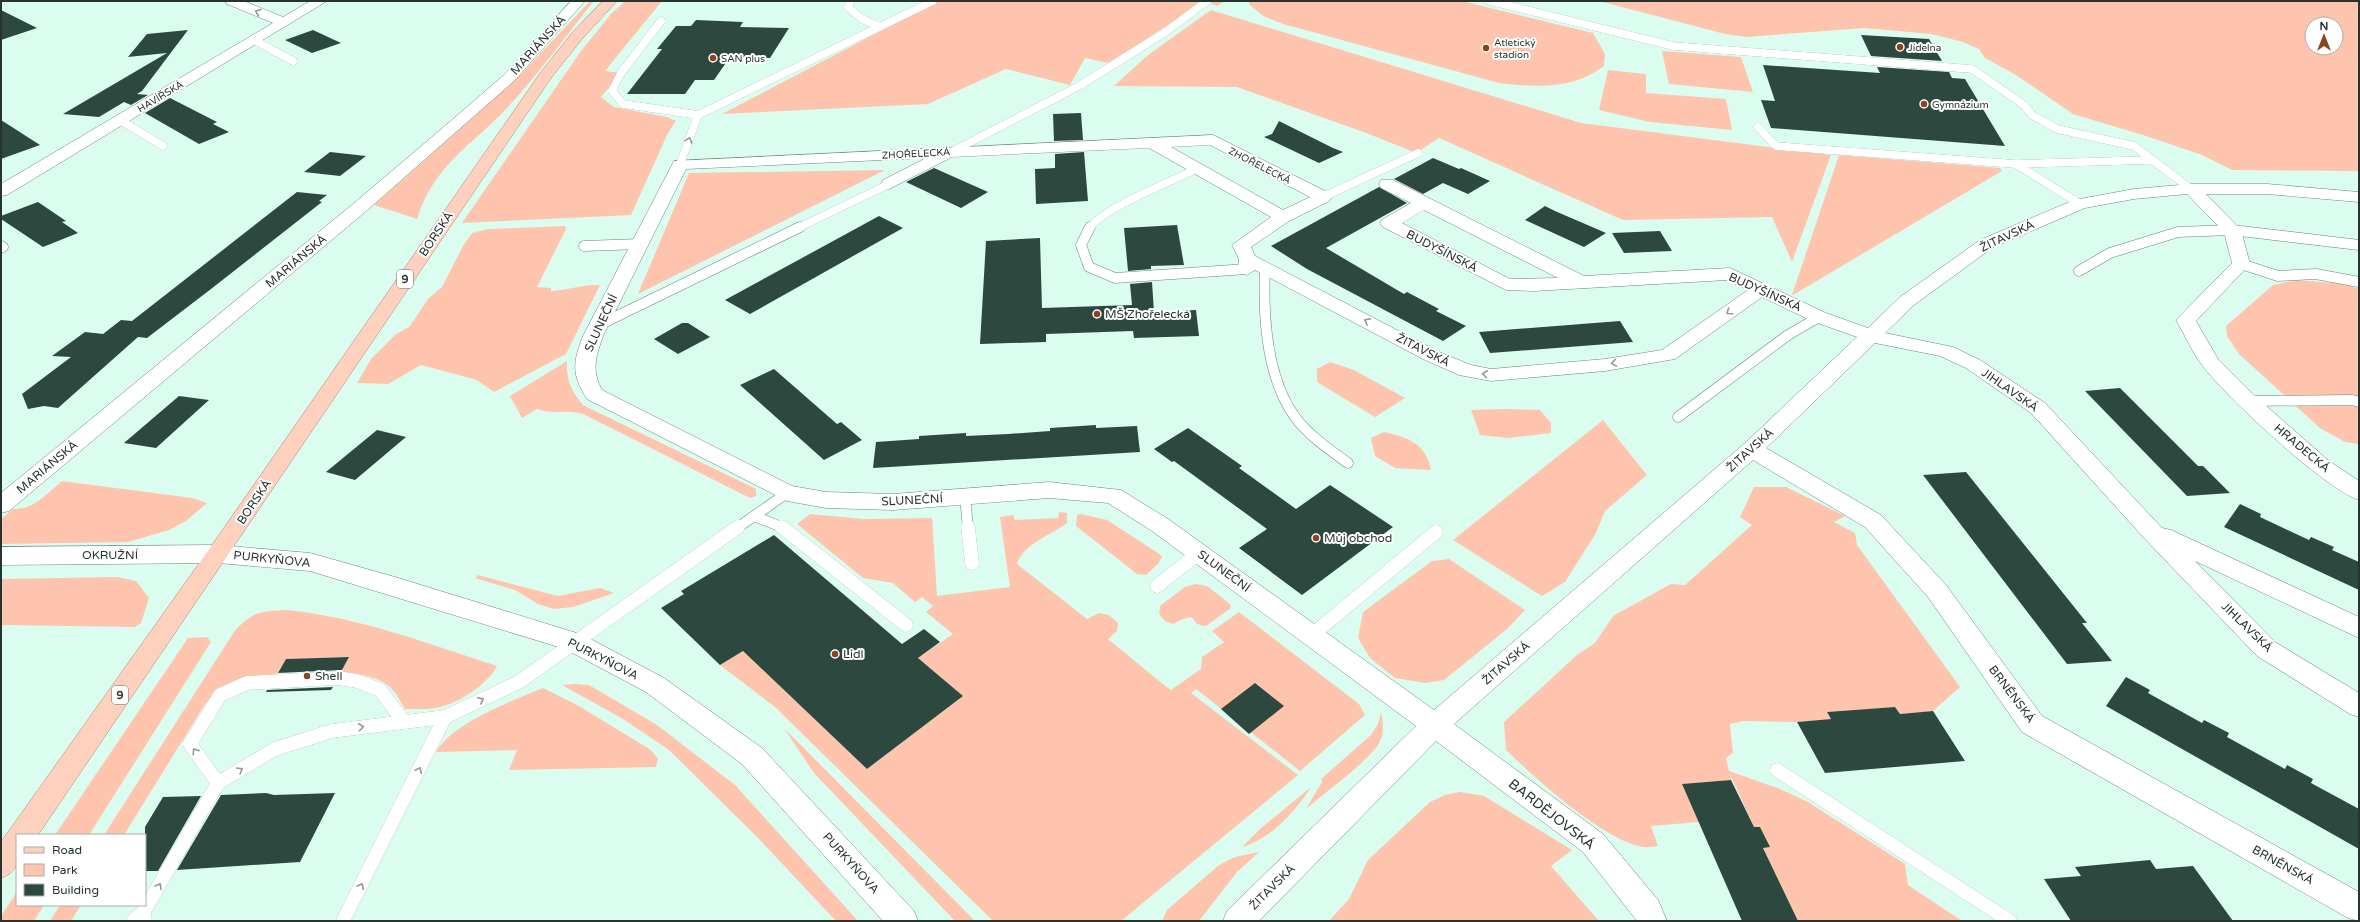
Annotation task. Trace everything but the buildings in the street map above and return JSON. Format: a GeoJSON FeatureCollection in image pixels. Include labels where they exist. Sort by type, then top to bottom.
{"type":"FeatureCollection","features":[{"type":"Feature","properties":{"kind":"main road","name":"BORSKÁ"},"geometry":{"type":"LineString","coordinates":[[218,554],[439,229],[546,75],[577,36],[610,1]]}},
{"type":"Feature","properties":{"kind":"main road","name":"9"},"geometry":{"type":"LineString","coordinates":[[23,834],[218,554]]}},
{"type":"Feature","properties":{"kind":"main road"},"geometry":{"type":"LineString","coordinates":[[1,865],[16,843]]}},
{"type":"Feature","properties":{"kind":"street"},"geometry":{"type":"LineString","coordinates":[[232,1],[283,22]]}},
{"type":"Feature","properties":{"kind":"street","name":"HAVÍŘSKÁ"},"geometry":{"type":"LineString","coordinates":[[1,191],[320,1]]}},
{"type":"Feature","properties":{"kind":"street","name":"MARIÁNSKÁ"},"geometry":{"type":"LineString","coordinates":[[1,505],[359,208],[445,134],[509,78],[578,1]]}},
{"type":"Feature","properties":{"kind":"street","name":"ZHOŘELECKÁ"},"geometry":{"type":"LineString","coordinates":[[680,164],[1213,140],[1323,197]]}},
{"type":"Feature","properties":{"kind":"street"},"geometry":{"type":"LineString","coordinates":[[1152,143],[1284,216]]}},
{"type":"Feature","properties":{"kind":"street"},"geometry":{"type":"LineString","coordinates":[[888,184],[953,151]]}},
{"type":"Feature","properties":{"kind":"street","name":"SLUNEČNÍ"},"geometry":{"type":"LineString","coordinates":[[680,164],[598,325],[584,360],[584,378],[594,394],[787,493],[826,500],[893,502],[1049,490],[1113,496],[1160,524],[1435,725]]}},
{"type":"Feature","properties":{"kind":"street","name":"BUDYŠÍNSKÁ"},"geometry":{"type":"LineString","coordinates":[[1387,184],[1581,282]]}},
{"type":"Feature","properties":{"kind":"street"},"geometry":{"type":"LineString","coordinates":[[2191,189],[2232,230],[2241,264]]}},
{"type":"Feature","properties":{"kind":"street","name":"ŽITAVSKÁ"},"geometry":{"type":"LineString","coordinates":[[1238,921],[1435,725],[1752,449],[1907,301],[1986,244],[2080,204],[2134,194],[2191,189],[2268,190],[2359,197]]}},
{"type":"Feature","properties":{"kind":"street"},"geometry":{"type":"LineString","coordinates":[[1253,265],[1241,245],[1284,216],[1323,197]]}},
{"type":"Feature","properties":{"kind":"street","name":"BUDYŠÍNSKÁ"},"geometry":{"type":"LineString","coordinates":[[1423,203],[1389,223],[1506,284],[1534,286],[1730,274],[1819,316],[1872,336]]}},
{"type":"Feature","properties":{"kind":"street","name":"HRADECKÁ"},"geometry":{"type":"LineString","coordinates":[[2241,264],[2186,320],[2210,362],[2248,401],[2321,466],[2359,492]]}},
{"type":"Feature","properties":{"kind":"street","name":"ŽITAVSKÁ"},"geometry":{"type":"LineString","coordinates":[[1253,265],[1430,355],[1466,371],[1491,375],[1605,365],[1668,355],[1761,289]]}},
{"type":"Feature","properties":{"kind":"street","name":"JIHLAVSKÁ"},"geometry":{"type":"LineString","coordinates":[[1872,336],[1946,351],[1973,364],[2038,408],[2150,530],[2266,649],[2359,706]]}},
{"type":"Feature","properties":{"kind":"street","name":"BRNĚNSKÁ"},"geometry":{"type":"LineString","coordinates":[[1752,449],[1873,521],[1937,592],[2032,724],[2359,908]]}},
{"type":"Feature","properties":{"kind":"street","name":"JIHLAVSKÁ"},"geometry":{"type":"LineString","coordinates":[[2150,530],[2359,628]]}},
{"type":"Feature","properties":{"kind":"street","name":"OKRUŽNÍ"},"geometry":{"type":"LineString","coordinates":[[1,556],[218,554]]}},
{"type":"Feature","properties":{"kind":"street","name":"PURKYŇOVA"},"geometry":{"type":"LineString","coordinates":[[218,554],[310,562],[395,586],[574,642],[655,686],[752,756],[903,921]]}},
{"type":"Feature","properties":{"kind":"street","name":"BARDĚJOVSKÁ"},"geometry":{"type":"LineString","coordinates":[[1435,725],[1592,843],[1647,910],[1652,921]]}},
{"type":"Feature","properties":{"kind":"lane"},"geometry":{"type":"LineString","coordinates":[[851,1],[848,7],[862,19],[880,27]]}},
{"type":"Feature","properties":{"kind":"lane"},"geometry":{"type":"LineString","coordinates":[[661,21],[621,72],[612,92],[624,104],[698,115],[933,1]]}},
{"type":"Feature","properties":{"kind":"lane"},"geometry":{"type":"LineString","coordinates":[[953,151],[1079,86],[1164,33],[1207,1]]}},
{"type":"Feature","properties":{"kind":"lane"},"geometry":{"type":"LineString","coordinates":[[1490,1],[1673,46],[1972,69],[2024,105],[2032,115],[2057,129],[2134,146],[2150,160],[2191,189]]}},
{"type":"Feature","properties":{"kind":"lane"},"geometry":{"type":"LineString","coordinates":[[254,40],[293,61]]}},
{"type":"Feature","properties":{"kind":"lane"},"geometry":{"type":"LineString","coordinates":[[680,164],[698,115]]}},
{"type":"Feature","properties":{"kind":"lane"},"geometry":{"type":"LineString","coordinates":[[120,120],[163,146]]}},
{"type":"Feature","properties":{"kind":"lane"},"geometry":{"type":"LineString","coordinates":[[1758,127],[1776,146],[2016,164],[2150,160]]}},
{"type":"Feature","properties":{"kind":"lane"},"geometry":{"type":"LineString","coordinates":[[1323,197],[1418,153]]}},
{"type":"Feature","properties":{"kind":"lane"},"geometry":{"type":"LineString","coordinates":[[2016,164],[2080,204]]}},
{"type":"Feature","properties":{"kind":"lane"},"geometry":{"type":"LineString","coordinates":[[1197,169],[1114,209],[1094,221],[1081,245],[1089,267],[1115,278],[1253,265],[1264,290],[1276,379],[1294,416],[1348,464]]}},
{"type":"Feature","properties":{"kind":"lane"},"geometry":{"type":"LineString","coordinates":[[598,325],[888,184]]}},
{"type":"Feature","properties":{"kind":"lane"},"geometry":{"type":"LineString","coordinates":[[2079,272],[2110,253],[2178,232],[2232,230],[2359,245]]}},
{"type":"Feature","properties":{"kind":"lane"},"geometry":{"type":"LineString","coordinates":[[584,246],[640,244]]}},
{"type":"Feature","properties":{"kind":"lane"},"geometry":{"type":"LineString","coordinates":[[2241,264],[2278,276],[2316,274],[2359,282]]}},
{"type":"Feature","properties":{"kind":"lane"},"geometry":{"type":"LineString","coordinates":[[1678,417],[1788,335],[1819,316]]}},
{"type":"Feature","properties":{"kind":"lane"},"geometry":{"type":"LineString","coordinates":[[2248,401],[2352,400],[2359,402]]}},
{"type":"Feature","properties":{"kind":"lane"},"geometry":{"type":"LineString","coordinates":[[141,918],[218,783],[275,749],[332,731],[446,717],[519,682],[787,493]]}},
{"type":"Feature","properties":{"kind":"lane"},"geometry":{"type":"LineString","coordinates":[[965,496],[972,563]]}},
{"type":"Feature","properties":{"kind":"lane"},"geometry":{"type":"LineString","coordinates":[[754,516],[786,529],[906,625]]}},
{"type":"Feature","properties":{"kind":"lane"},"geometry":{"type":"LineString","coordinates":[[1312,635],[1436,532]]}},
{"type":"Feature","properties":{"kind":"lane"},"geometry":{"type":"LineString","coordinates":[[1157,586],[1199,553]]}},
{"type":"Feature","properties":{"kind":"lane"},"geometry":{"type":"LineString","coordinates":[[218,783],[190,744],[220,695],[247,683],[338,678],[357,681],[380,690],[404,722]]}},
{"type":"Feature","properties":{"kind":"lane"},"geometry":{"type":"LineString","coordinates":[[343,921],[446,717]]}},
{"type":"Feature","properties":{"kind":"lane"},"geometry":{"type":"LineString","coordinates":[[1777,770],[2010,921]]}},
{"type":"Feature","properties":{"kind":"green space"},"geometry":{"type":"Polygon","coordinates":[[[590,1],[594,1],[540,70],[506,109],[443,170],[424,200],[417,219],[374,205],[521,74],[590,1]]]}},
{"type":"Feature","properties":{"kind":"green space"},"geometry":{"type":"Polygon","coordinates":[[[625,1],[662,1],[605,71],[621,73],[601,97],[614,107],[667,117],[676,121],[668,133],[631,215],[462,223],[581,51],[611,14],[625,1]]]}},
{"type":"Feature","properties":{"kind":"green space"},"geometry":{"type":"Polygon","coordinates":[[[938,1],[1206,1],[1108,63],[1085,58],[1070,85],[1006,69],[928,104],[722,114],[938,1]]]}},
{"type":"Feature","properties":{"kind":"green space"},"geometry":{"type":"Polygon","coordinates":[[[1206,1],[1225,1],[1217,6],[1206,1]]]}},
{"type":"Feature","properties":{"kind":"green space","name":"Atletický stadion"},"geometry":{"type":"Polygon","coordinates":[[[1249,1],[1462,1],[1593,33],[1605,54],[1604,66],[1592,74],[1567,83],[1540,86],[1499,83],[1283,24],[1263,16],[1249,4],[1249,1]]]}},
{"type":"Feature","properties":{"kind":"green space"},"geometry":{"type":"Polygon","coordinates":[[[1599,1],[2359,1],[2359,171],[2232,170],[2202,155],[2073,114],[2016,75],[1985,58],[1979,49],[1963,42],[1931,34],[1864,28],[1746,37],[1725,34],[1599,1]]]}},
{"type":"Feature","properties":{"kind":"green space"},"geometry":{"type":"Polygon","coordinates":[[[1211,10],[1581,123],[1831,155],[1792,262],[1772,217],[1623,220],[1439,138],[1416,153],[1369,134],[1237,87],[1114,86],[1148,55],[1211,10]]]}},
{"type":"Feature","properties":{"kind":"green space"},"geometry":{"type":"Polygon","coordinates":[[[1662,51],[1741,57],[1753,92],[1669,84],[1662,51]]]}},
{"type":"Feature","properties":{"kind":"green space"},"geometry":{"type":"Polygon","coordinates":[[[1608,70],[1646,74],[1646,93],[1726,99],[1732,130],[1650,122],[1599,110],[1608,70]]]}},
{"type":"Feature","properties":{"kind":"green space"},"geometry":{"type":"Polygon","coordinates":[[[1839,155],[2000,168],[2002,171],[1792,295],[1839,155]]]}},
{"type":"Feature","properties":{"kind":"green space"},"geometry":{"type":"Polygon","coordinates":[[[885,170],[638,294],[689,173],[885,170]]]}},
{"type":"Feature","properties":{"kind":"green space"},"geometry":{"type":"Polygon","coordinates":[[[565,226],[566,229],[537,287],[551,288],[551,291],[588,285],[600,285],[566,354],[494,392],[477,380],[421,365],[388,384],[357,383],[371,359],[395,335],[410,326],[428,299],[442,287],[463,246],[472,233],[488,229],[565,226]]]}},
{"type":"Feature","properties":{"kind":"green space"},"geometry":{"type":"Polygon","coordinates":[[[2297,280],[2344,284],[2359,289],[2359,444],[2345,442],[2320,428],[2239,354],[2227,336],[2226,326],[2273,285],[2297,280]]]}},
{"type":"Feature","properties":{"kind":"green space"},"geometry":{"type":"Polygon","coordinates":[[[567,361],[568,379],[575,395],[583,405],[756,489],[756,496],[750,498],[583,414],[570,412],[550,412],[537,409],[522,418],[510,396],[567,361]]]}},
{"type":"Feature","properties":{"kind":"green space"},"geometry":{"type":"Polygon","coordinates":[[[1330,362],[1354,370],[1405,398],[1375,417],[1317,382],[1317,369],[1330,362]]]}},
{"type":"Feature","properties":{"kind":"green space"},"geometry":{"type":"Polygon","coordinates":[[[1471,410],[1540,410],[1551,423],[1551,433],[1508,438],[1480,435],[1471,410]]]}},
{"type":"Feature","properties":{"kind":"green space"},"geometry":{"type":"Polygon","coordinates":[[[1603,420],[1647,475],[1605,511],[1596,533],[1565,582],[1542,596],[1453,540],[1603,420]]]}},
{"type":"Feature","properties":{"kind":"green space"},"geometry":{"type":"Polygon","coordinates":[[[1384,432],[1401,436],[1415,443],[1425,454],[1429,461],[1431,470],[1395,468],[1375,456],[1371,438],[1384,432]]]}},
{"type":"Feature","properties":{"kind":"green space"},"geometry":{"type":"Polygon","coordinates":[[[62,481],[192,498],[207,503],[186,521],[169,530],[128,542],[1,544],[1,519],[13,509],[21,509],[34,504],[62,481]]]}},
{"type":"Feature","properties":{"kind":"green space"},"geometry":{"type":"Polygon","coordinates":[[[1754,487],[1786,487],[1845,516],[1834,522],[1855,533],[1857,545],[1960,687],[1933,711],[1900,714],[1895,707],[1827,712],[1831,719],[1797,722],[1743,721],[1730,724],[1733,753],[1726,758],[1729,771],[1780,789],[1808,802],[1905,864],[1908,885],[1962,921],[1798,921],[1763,848],[1769,847],[1760,827],[1754,827],[1730,774],[1731,780],[1682,784],[1699,822],[1651,826],[1658,846],[1645,847],[1627,842],[1590,821],[1552,792],[1506,750],[1504,722],[1577,655],[1595,643],[1613,616],[1671,584],[1685,585],[1752,525],[1740,517],[1754,487]]]}},
{"type":"Feature","properties":{"kind":"green space"},"geometry":{"type":"Polygon","coordinates":[[[1059,512],[1067,513],[1067,523],[1031,545],[1020,557],[1017,564],[1087,619],[1099,613],[1109,615],[1118,623],[1117,631],[1108,639],[1171,690],[1201,669],[1202,657],[1224,642],[1212,631],[1239,612],[1359,704],[1365,715],[1300,771],[1196,689],[1191,693],[1298,775],[1121,921],[993,921],[775,707],[720,665],[743,651],[867,769],[963,696],[918,658],[953,634],[926,612],[933,606],[922,597],[915,602],[893,583],[863,578],[797,524],[810,514],[864,519],[932,518],[937,596],[1010,587],[1000,517],[1013,515],[1015,520],[1058,518],[1059,512]]]}},
{"type":"Feature","properties":{"kind":"green space"},"geometry":{"type":"Polygon","coordinates":[[[1081,514],[1107,520],[1158,553],[1162,557],[1158,564],[1146,575],[1137,574],[1076,526],[1077,515],[1081,514]]]}},
{"type":"Feature","properties":{"kind":"green space"},"geometry":{"type":"Polygon","coordinates":[[[1449,559],[1525,610],[1507,629],[1444,680],[1425,683],[1395,678],[1370,658],[1358,638],[1363,612],[1432,561],[1449,559]]]}},
{"type":"Feature","properties":{"kind":"green space"},"geometry":{"type":"Polygon","coordinates":[[[478,575],[558,596],[600,588],[614,593],[573,607],[554,609],[538,604],[515,590],[475,578],[478,575]]]}},
{"type":"Feature","properties":{"kind":"green space"},"geometry":{"type":"Polygon","coordinates":[[[117,577],[136,581],[149,598],[141,623],[135,627],[1,625],[1,579],[117,577]]]}},
{"type":"Feature","properties":{"kind":"green space"},"geometry":{"type":"Polygon","coordinates":[[[1196,584],[1207,586],[1230,604],[1231,608],[1206,626],[1200,625],[1191,618],[1173,624],[1165,621],[1159,614],[1160,606],[1185,587],[1196,584]]]}},
{"type":"Feature","properties":{"kind":"green space"},"geometry":{"type":"Polygon","coordinates":[[[286,610],[367,625],[420,640],[497,666],[487,679],[473,691],[448,705],[427,709],[405,709],[388,685],[369,676],[341,672],[349,657],[286,659],[277,674],[245,677],[230,683],[214,695],[205,704],[125,834],[105,834],[234,632],[240,625],[251,617],[270,611],[286,610]]]}},
{"type":"Feature","properties":{"kind":"green space"},"geometry":{"type":"Polygon","coordinates":[[[207,637],[211,642],[90,834],[56,834],[188,638],[207,637]]]}},
{"type":"Feature","properties":{"kind":"green space"},"geometry":{"type":"Polygon","coordinates":[[[562,685],[589,685],[657,725],[735,785],[858,921],[836,921],[758,838],[669,750],[623,719],[562,685]]]}},
{"type":"Feature","properties":{"kind":"green space"},"geometry":{"type":"Polygon","coordinates":[[[543,688],[579,706],[651,750],[658,759],[656,767],[509,770],[517,750],[436,752],[444,741],[469,722],[500,706],[543,688]]]}},
{"type":"Feature","properties":{"kind":"green space"},"geometry":{"type":"Polygon","coordinates":[[[1381,712],[1383,732],[1379,743],[1374,750],[1306,809],[1322,782],[1321,779],[1371,735],[1378,724],[1381,712]]]}},
{"type":"Feature","properties":{"kind":"green space"},"geometry":{"type":"Polygon","coordinates":[[[784,728],[975,921],[955,921],[814,773],[784,728]]]}},
{"type":"Feature","properties":{"kind":"green space"},"geometry":{"type":"Polygon","coordinates":[[[1311,787],[1298,806],[1272,831],[1263,838],[1242,847],[1260,829],[1311,787]]]}},
{"type":"Feature","properties":{"kind":"green space"},"geometry":{"type":"Polygon","coordinates":[[[1460,792],[1484,796],[1572,850],[1551,866],[1599,921],[1329,921],[1349,899],[1368,860],[1430,802],[1445,795],[1460,792]]]}},
{"type":"Feature","properties":{"kind":"green space"},"geometry":{"type":"Polygon","coordinates":[[[1259,852],[1237,872],[1199,921],[1162,921],[1167,910],[1219,865],[1235,857],[1259,852]]]}},
{"type":"Feature","properties":{"kind":"green space"},"geometry":{"type":"Polygon","coordinates":[[[16,894],[16,906],[43,906],[34,921],[1,921],[1,916],[16,894]]]}},
{"type":"Feature","properties":{"kind":"green space"},"geometry":{"type":"Polygon","coordinates":[[[59,906],[80,906],[71,921],[50,921],[59,906]]]}},
{"type":"Feature","properties":{"kind":"place","name":"Jídelna"},"geometry":{"type":"Point","coordinates":[1900,47]}},
{"type":"Feature","properties":{"kind":"place","name":"Atletický stadion"},"geometry":{"type":"Point","coordinates":[1486,48]}},
{"type":"Feature","properties":{"kind":"place","name":"SAN plus"},"geometry":{"type":"Point","coordinates":[713,58]}},
{"type":"Feature","properties":{"kind":"place","name":"Gymnázium"},"geometry":{"type":"Point","coordinates":[1924,104]}},
{"type":"Feature","properties":{"kind":"place","name":"MŠ Zhořelecká"},"geometry":{"type":"Point","coordinates":[1097,314]}},
{"type":"Feature","properties":{"kind":"place","name":"Můj obchod"},"geometry":{"type":"Point","coordinates":[1316,538]}},
{"type":"Feature","properties":{"kind":"place","name":"Lidl"},"geometry":{"type":"Point","coordinates":[835,654]}},
{"type":"Feature","properties":{"kind":"place","name":"Shell"},"geometry":{"type":"Point","coordinates":[307,676]}}]}
